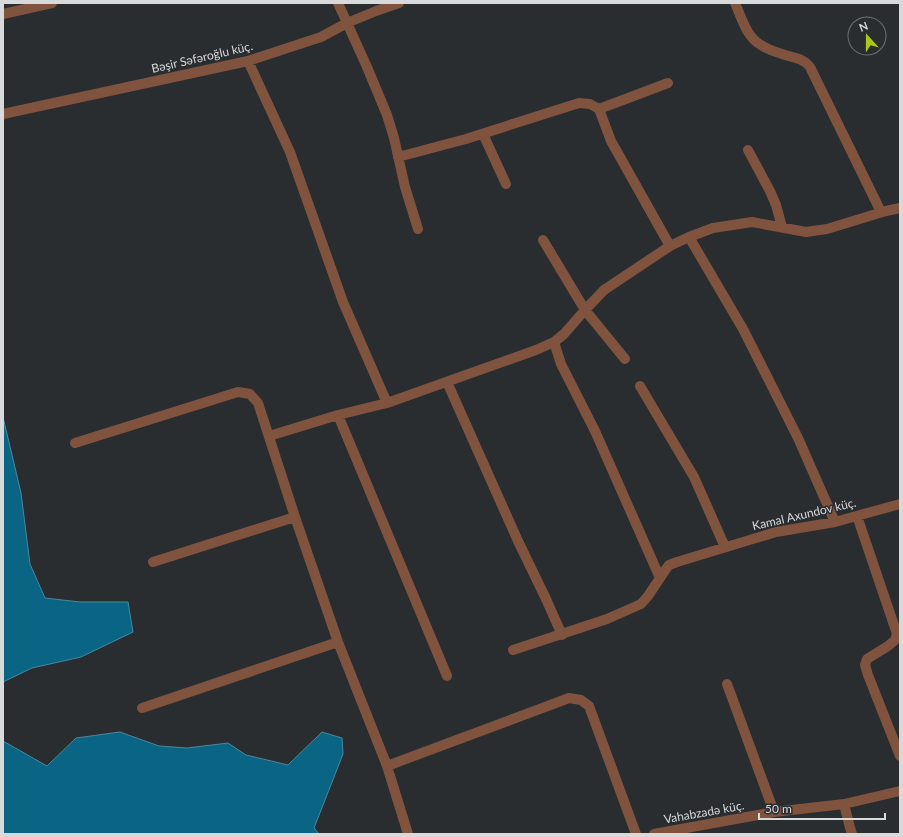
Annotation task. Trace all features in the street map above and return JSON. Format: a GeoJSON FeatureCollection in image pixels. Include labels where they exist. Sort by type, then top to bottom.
{"type":"FeatureCollection","features":[{"type":"Feature","properties":{"kind":"street"},"geometry":{"type":"LineString","coordinates":[[3,14],[52,3]]}},
{"type":"Feature","properties":{"kind":"street"},"geometry":{"type":"LineString","coordinates":[[338,3],[387,115],[394,138],[405,187],[418,229]]}},
{"type":"Feature","properties":{"kind":"street","name":"Bəşir Səfəroğlu küç."},"geometry":{"type":"LineString","coordinates":[[3,114],[248,61],[321,37],[347,23],[399,3]]}},
{"type":"Feature","properties":{"kind":"street"},"geometry":{"type":"LineString","coordinates":[[735,3],[750,35],[756,42],[782,54],[802,59],[810,67],[881,212]]}},
{"type":"Feature","properties":{"kind":"street"},"geometry":{"type":"LineString","coordinates":[[248,61],[290,152],[343,302],[387,403]]}},
{"type":"Feature","properties":{"kind":"street"},"geometry":{"type":"LineString","coordinates":[[599,109],[668,83]]}},
{"type":"Feature","properties":{"kind":"street"},"geometry":{"type":"LineString","coordinates":[[398,157],[484,134],[579,103],[590,104],[599,109],[610,141],[670,246]]}},
{"type":"Feature","properties":{"kind":"street"},"geometry":{"type":"LineString","coordinates":[[484,134],[506,184]]}},
{"type":"Feature","properties":{"kind":"street"},"geometry":{"type":"LineString","coordinates":[[748,150],[770,191],[776,205],[782,227]]}},
{"type":"Feature","properties":{"kind":"street"},"geometry":{"type":"LineString","coordinates":[[269,436],[338,415],[387,403],[536,350],[554,342],[564,334],[604,290],[670,246],[713,228],[752,222],[806,232],[827,229],[881,212],[900,208]]}},
{"type":"Feature","properties":{"kind":"street"},"geometry":{"type":"LineString","coordinates":[[689,237],[743,330],[798,438],[835,522]]}},
{"type":"Feature","properties":{"kind":"street"},"geometry":{"type":"LineString","coordinates":[[544,240],[585,310],[626,359]]}},
{"type":"Feature","properties":{"kind":"street"},"geometry":{"type":"LineString","coordinates":[[513,650],[607,619],[641,604],[660,578],[595,431],[561,364],[554,342]]}},
{"type":"Feature","properties":{"kind":"street"},"geometry":{"type":"LineString","coordinates":[[447,382],[562,635]]}},
{"type":"Feature","properties":{"kind":"street"},"geometry":{"type":"LineString","coordinates":[[640,386],[694,477],[725,547]]}},
{"type":"Feature","properties":{"kind":"street"},"geometry":{"type":"LineString","coordinates":[[75,443],[238,392],[250,394],[258,403],[338,642],[387,766],[408,834]]}},
{"type":"Feature","properties":{"kind":"street"},"geometry":{"type":"LineString","coordinates":[[338,415],[447,676]]}},
{"type":"Feature","properties":{"kind":"street","name":"Kamal Axundov küç."},"geometry":{"type":"LineString","coordinates":[[660,578],[669,565],[676,562],[776,532],[835,522],[900,504]]}},
{"type":"Feature","properties":{"kind":"street"},"geometry":{"type":"LineString","coordinates":[[857,516],[897,634],[895,640],[867,659],[865,665],[900,756]]}},
{"type":"Feature","properties":{"kind":"street"},"geometry":{"type":"LineString","coordinates":[[153,562],[295,517]]}},
{"type":"Feature","properties":{"kind":"street"},"geometry":{"type":"LineString","coordinates":[[142,708],[338,642]]}},
{"type":"Feature","properties":{"kind":"street"},"geometry":{"type":"LineString","coordinates":[[727,684],[774,812]]}},
{"type":"Feature","properties":{"kind":"street"},"geometry":{"type":"LineString","coordinates":[[387,766],[569,698],[581,700],[588,706],[636,834]]}},
{"type":"Feature","properties":{"kind":"street","name":"Vahabzadə küç."},"geometry":{"type":"LineString","coordinates":[[654,834],[774,812],[844,804],[900,791]]}},
{"type":"Feature","properties":{"kind":"street"},"geometry":{"type":"LineString","coordinates":[[844,804],[852,834]]}},
{"type":"Feature","properties":{"kind":"water"},"geometry":{"type":"Polygon","coordinates":[[[3,417],[21,493],[30,564],[45,598],[80,602],[128,602],[133,632],[81,657],[32,668],[3,682],[3,417]]]}},
{"type":"Feature","properties":{"kind":"water"},"geometry":{"type":"Polygon","coordinates":[[[120,732],[159,746],[187,748],[228,743],[246,755],[288,765],[322,732],[342,738],[343,754],[314,828],[319,834],[3,834],[3,741],[47,766],[76,738],[120,732]]]}}]}
